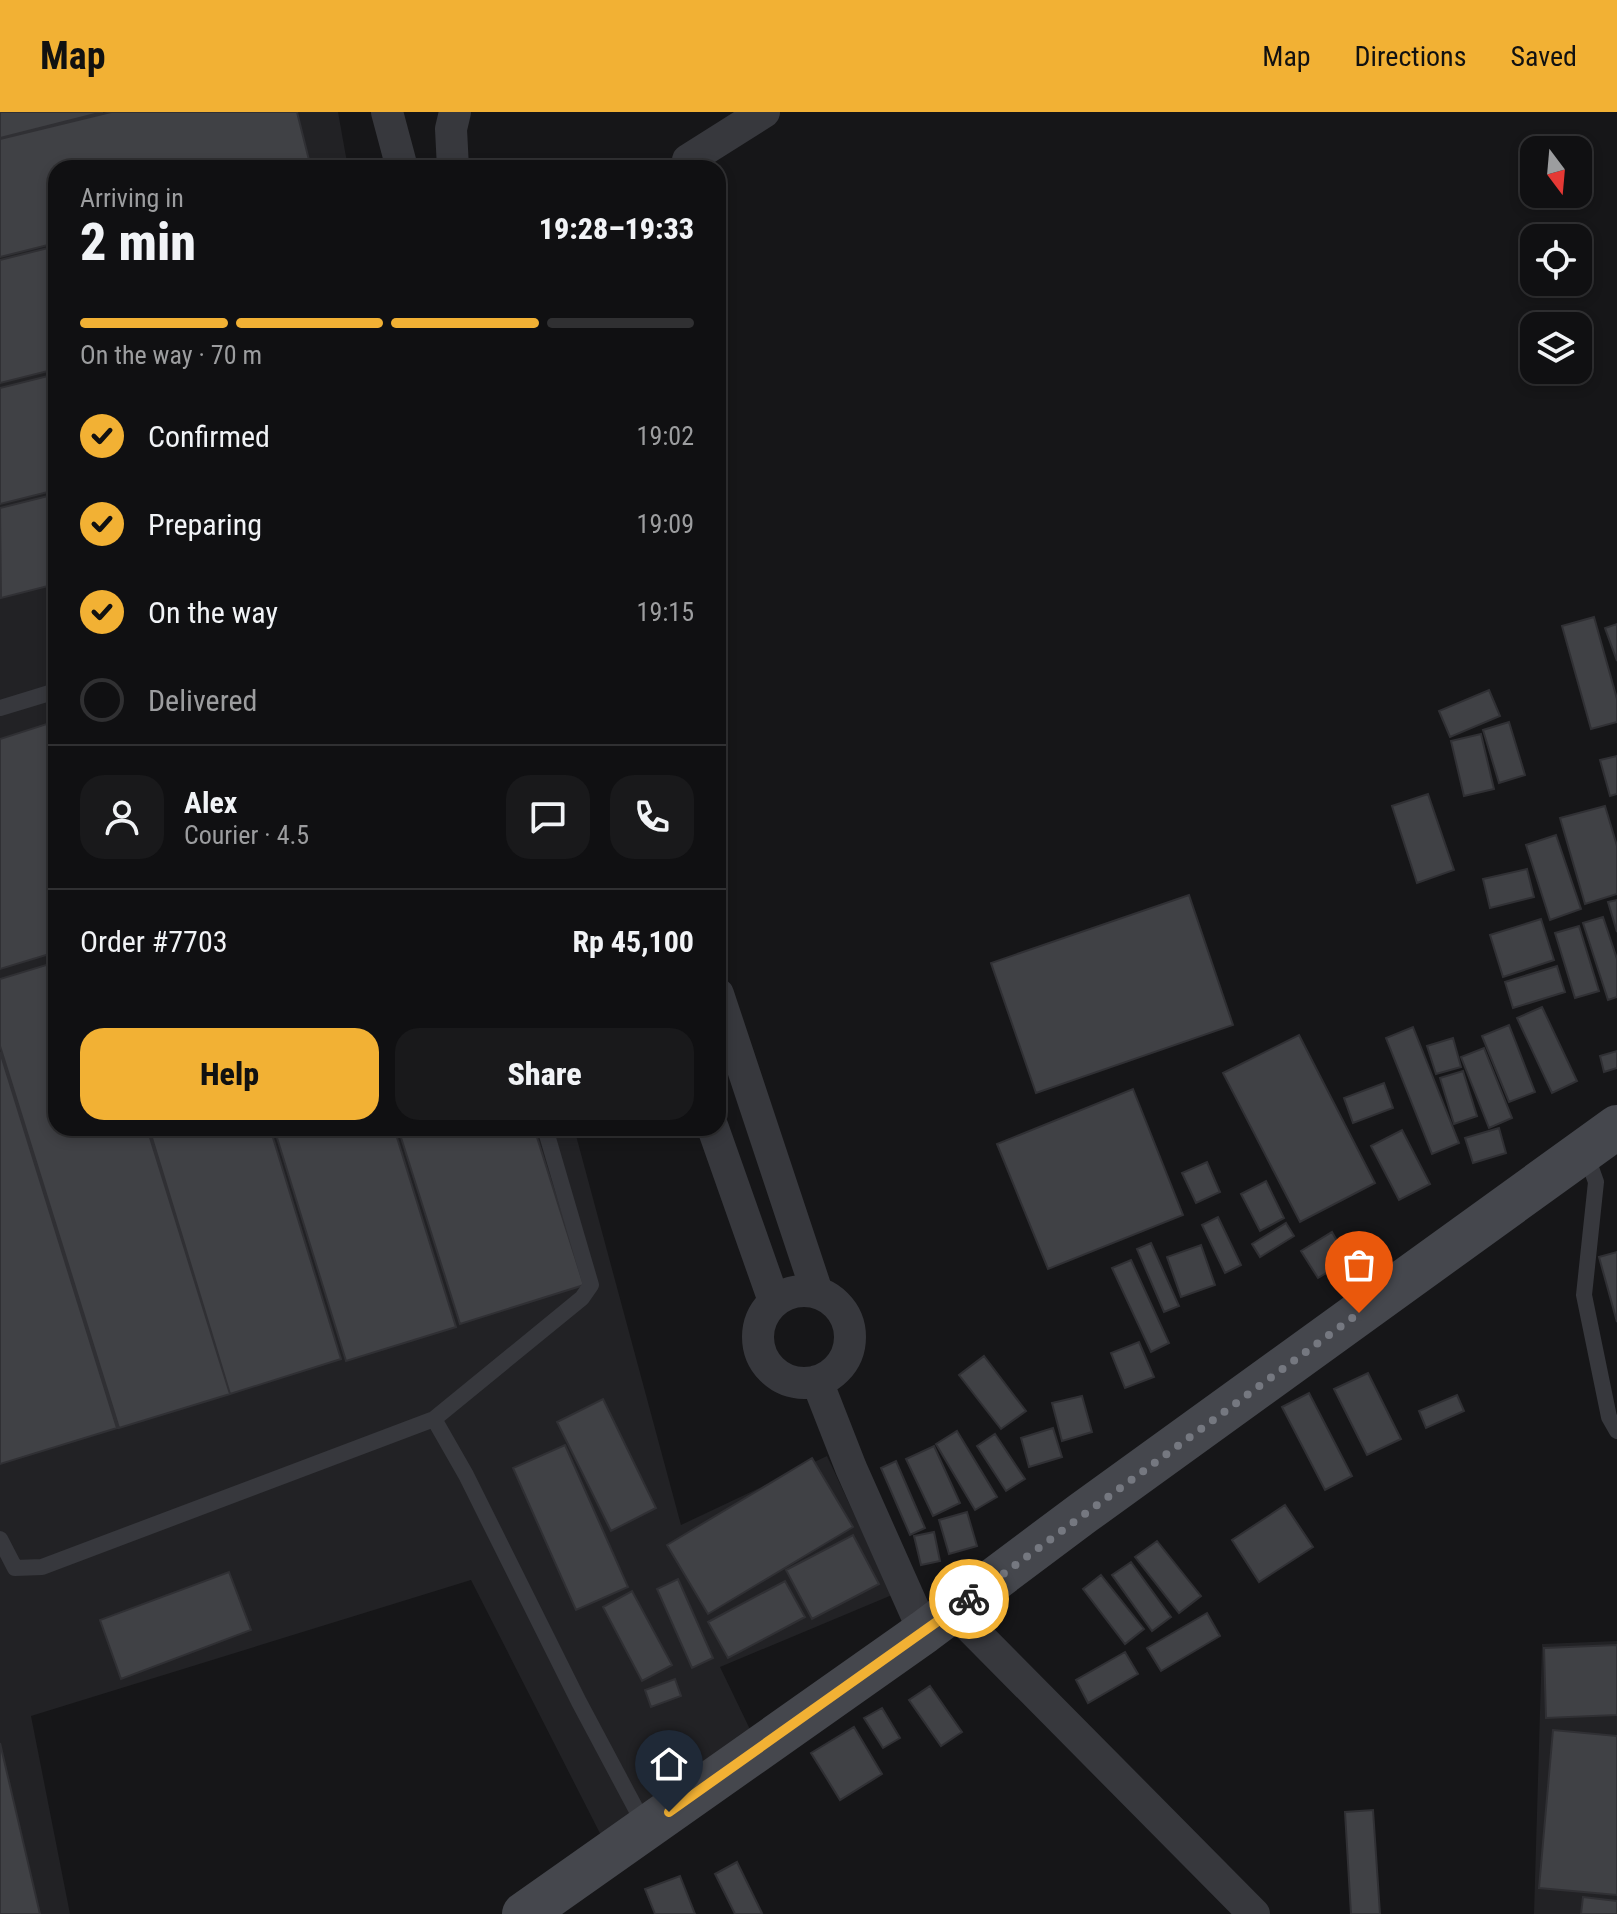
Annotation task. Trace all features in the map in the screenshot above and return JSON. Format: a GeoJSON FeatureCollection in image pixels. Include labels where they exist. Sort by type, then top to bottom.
{"type":"FeatureCollection","features":[{"type":"Feature","properties":{"kind":"main road"},"geometry":{"type":"LineString","coordinates":[[524,1914],[939,1621],[1083,1513],[1600,1139]]}},
{"type":"Feature","properties":{"kind":"street"},"geometry":{"type":"LineString","coordinates":[[387,112],[400,160]]}},
{"type":"Feature","properties":{"kind":"street"},"geometry":{"type":"LineString","coordinates":[[453,160],[451,129],[455,112]]}},
{"type":"Feature","properties":{"kind":"street"},"geometry":{"type":"LineString","coordinates":[[688,160],[764,112]]}},
{"type":"Feature","properties":{"kind":"street"},"geometry":{"type":"LineString","coordinates":[[726,1018],[817,1292]]}},
{"type":"Feature","properties":{"kind":"street"},"geometry":{"type":"LineString","coordinates":[[716,1136],[774,1301]]}},
{"type":"Feature","properties":{"kind":"street"},"geometry":{"type":"LineString","coordinates":[[802,1290],[817,1292],[832,1299],[844,1312],[850,1345],[844,1360],[833,1373],[817,1381],[800,1383],[782,1378],[768,1366],[759,1350],[757,1332],[763,1315],[774,1301],[787,1293],[802,1290]]}},
{"type":"Feature","properties":{"kind":"street"},"geometry":{"type":"LineString","coordinates":[[817,1381],[851,1468],[939,1621],[1254,1914]]}},
{"type":"Feature","properties":{"kind":"lane"},"geometry":{"type":"LineString","coordinates":[[0,708],[48,693]]}},
{"type":"Feature","properties":{"kind":"lane"},"geometry":{"type":"LineString","coordinates":[[0,1539],[15,1568],[42,1567],[434,1419],[558,1320],[591,1285],[547,1136]]}},
{"type":"Feature","properties":{"kind":"lane"},"geometry":{"type":"LineString","coordinates":[[1600,1139],[1584,1295],[1609,1417],[1617,1431]]}},
{"type":"Feature","properties":{"kind":"lane"},"geometry":{"type":"LineString","coordinates":[[434,1419],[466,1475],[579,1702],[646,1828]]}},
{"type":"Feature","properties":{"kind":"shaded area"},"geometry":{"type":"Polygon","coordinates":[[[0,112],[338,112],[347,160],[48,160],[48,1136],[576,1136],[681,1525],[827,1456],[892,1595],[720,1667],[759,1748],[610,1853],[471,1580],[31,1716],[70,1914],[0,1914],[0,112]]]}},
{"type":"Feature","properties":{"kind":"shaded area"},"geometry":{"type":"Polygon","coordinates":[[[1617,1641],[1617,1914],[1534,1914],[1542,1644],[1617,1641]]]}},
{"type":"Feature","properties":{"kind":"building"},"geometry":{"type":"Polygon","coordinates":[[[0,112],[103,112],[0,138],[0,112]]]}},
{"type":"Feature","properties":{"kind":"building"},"geometry":{"type":"Polygon","coordinates":[[[111,112],[297,112],[309,160],[48,160],[48,245],[0,257],[0,139],[111,112]]]}},
{"type":"Feature","properties":{"kind":"building"},"geometry":{"type":"Polygon","coordinates":[[[48,248],[48,371],[0,383],[0,260],[48,248]]]}},
{"type":"Feature","properties":{"kind":"building"},"geometry":{"type":"Polygon","coordinates":[[[48,376],[48,492],[0,504],[0,388],[48,376]]]}},
{"type":"Feature","properties":{"kind":"building"},"geometry":{"type":"Polygon","coordinates":[[[48,496],[48,586],[1,598],[0,508],[48,496]]]}},
{"type":"Feature","properties":{"kind":"building"},"geometry":{"type":"Polygon","coordinates":[[[1594,617],[1617,699],[1617,722],[1591,729],[1562,626],[1594,617]]]}},
{"type":"Feature","properties":{"kind":"building"},"geometry":{"type":"Polygon","coordinates":[[[1617,624],[1617,661],[1605,628],[1617,624]]]}},
{"type":"Feature","properties":{"kind":"building"},"geometry":{"type":"Polygon","coordinates":[[[1489,690],[1500,716],[1450,737],[1439,711],[1489,690]]]}},
{"type":"Feature","properties":{"kind":"building"},"geometry":{"type":"Polygon","coordinates":[[[1509,722],[1525,775],[1499,783],[1483,730],[1509,722]]]}},
{"type":"Feature","properties":{"kind":"building"},"geometry":{"type":"Polygon","coordinates":[[[48,724],[48,954],[0,969],[0,739],[48,724]]]}},
{"type":"Feature","properties":{"kind":"building"},"geometry":{"type":"Polygon","coordinates":[[[1481,734],[1494,789],[1464,796],[1451,741],[1481,734]]]}},
{"type":"Feature","properties":{"kind":"building"},"geometry":{"type":"Polygon","coordinates":[[[1617,756],[1617,794],[1610,796],[1600,760],[1617,756]]]}},
{"type":"Feature","properties":{"kind":"building"},"geometry":{"type":"Polygon","coordinates":[[[1428,794],[1454,870],[1417,883],[1392,806],[1428,794]]]}},
{"type":"Feature","properties":{"kind":"building"},"geometry":{"type":"Polygon","coordinates":[[[1605,806],[1617,846],[1617,894],[1585,904],[1560,818],[1605,806]]]}},
{"type":"Feature","properties":{"kind":"building"},"geometry":{"type":"Polygon","coordinates":[[[1556,835],[1581,909],[1550,920],[1526,845],[1556,835]]]}},
{"type":"Feature","properties":{"kind":"building"},"geometry":{"type":"Polygon","coordinates":[[[1527,869],[1534,897],[1490,908],[1483,879],[1527,869]]]}},
{"type":"Feature","properties":{"kind":"building"},"geometry":{"type":"Polygon","coordinates":[[[1189,895],[1233,1025],[1036,1093],[991,963],[1189,895]]]}},
{"type":"Feature","properties":{"kind":"building"},"geometry":{"type":"Polygon","coordinates":[[[1617,900],[1617,932],[1608,902],[1617,900]]]}},
{"type":"Feature","properties":{"kind":"building"},"geometry":{"type":"Polygon","coordinates":[[[1603,917],[1617,959],[1617,997],[1608,1000],[1583,923],[1603,917]]]}},
{"type":"Feature","properties":{"kind":"building"},"geometry":{"type":"Polygon","coordinates":[[[1541,919],[1554,960],[1503,977],[1490,935],[1541,919]]]}},
{"type":"Feature","properties":{"kind":"building"},"geometry":{"type":"Polygon","coordinates":[[[1579,926],[1599,991],[1575,998],[1555,933],[1579,926]]]}},
{"type":"Feature","properties":{"kind":"building"},"geometry":{"type":"Polygon","coordinates":[[[48,964],[48,1136],[149,1136],[230,1394],[119,1428],[0,1046],[0,979],[48,964]]]}},
{"type":"Feature","properties":{"kind":"building"},"geometry":{"type":"Polygon","coordinates":[[[1557,966],[1565,992],[1513,1008],[1505,982],[1557,966]]]}},
{"type":"Feature","properties":{"kind":"building"},"geometry":{"type":"Polygon","coordinates":[[[1542,1007],[1577,1081],[1552,1093],[1517,1018],[1542,1007]]]}},
{"type":"Feature","properties":{"kind":"building"},"geometry":{"type":"Polygon","coordinates":[[[1509,1025],[1535,1092],[1509,1102],[1482,1036],[1509,1025]]]}},
{"type":"Feature","properties":{"kind":"building"},"geometry":{"type":"Polygon","coordinates":[[[1413,1027],[1459,1143],[1432,1154],[1386,1038],[1413,1027]]]}},
{"type":"Feature","properties":{"kind":"building"},"geometry":{"type":"Polygon","coordinates":[[[1299,1035],[1375,1183],[1300,1222],[1223,1073],[1299,1035]]]}},
{"type":"Feature","properties":{"kind":"building"},"geometry":{"type":"Polygon","coordinates":[[[1453,1038],[1461,1067],[1436,1074],[1427,1046],[1453,1038]]]}},
{"type":"Feature","properties":{"kind":"building"},"geometry":{"type":"Polygon","coordinates":[[[1484,1048],[1512,1118],[1489,1128],[1461,1057],[1484,1048]]]}},
{"type":"Feature","properties":{"kind":"building"},"geometry":{"type":"Polygon","coordinates":[[[1617,1051],[1617,1068],[1604,1072],[1600,1056],[1617,1051]]]}},
{"type":"Feature","properties":{"kind":"building"},"geometry":{"type":"Polygon","coordinates":[[[0,1052],[117,1428],[0,1464],[0,1052]]]}},
{"type":"Feature","properties":{"kind":"building"},"geometry":{"type":"Polygon","coordinates":[[[1463,1071],[1477,1116],[1454,1124],[1440,1078],[1463,1071]]]}},
{"type":"Feature","properties":{"kind":"building"},"geometry":{"type":"Polygon","coordinates":[[[1384,1083],[1393,1108],[1353,1123],[1344,1098],[1384,1083]]]}},
{"type":"Feature","properties":{"kind":"building"},"geometry":{"type":"Polygon","coordinates":[[[1133,1089],[1183,1215],[1048,1269],[997,1144],[1133,1089]]]}},
{"type":"Feature","properties":{"kind":"building"},"geometry":{"type":"Polygon","coordinates":[[[1499,1128],[1506,1153],[1473,1163],[1465,1138],[1499,1128]]]}},
{"type":"Feature","properties":{"kind":"building"},"geometry":{"type":"Polygon","coordinates":[[[1402,1130],[1430,1184],[1399,1200],[1371,1146],[1402,1130]]]}},
{"type":"Feature","properties":{"kind":"building"},"geometry":{"type":"Polygon","coordinates":[[[151,1136],[272,1136],[341,1359],[230,1394],[151,1136]]]}},
{"type":"Feature","properties":{"kind":"building"},"geometry":{"type":"Polygon","coordinates":[[[276,1136],[396,1136],[456,1327],[346,1361],[276,1136]]]}},
{"type":"Feature","properties":{"kind":"building"},"geometry":{"type":"Polygon","coordinates":[[[401,1136],[537,1136],[584,1285],[460,1324],[401,1136]]]}},
{"type":"Feature","properties":{"kind":"building"},"geometry":{"type":"Polygon","coordinates":[[[1207,1162],[1220,1192],[1196,1203],[1182,1173],[1207,1162]]]}},
{"type":"Feature","properties":{"kind":"building"},"geometry":{"type":"Polygon","coordinates":[[[1266,1181],[1284,1218],[1260,1231],[1241,1194],[1266,1181]]]}},
{"type":"Feature","properties":{"kind":"building"},"geometry":{"type":"Polygon","coordinates":[[[1218,1217],[1241,1265],[1225,1273],[1202,1225],[1218,1217]]]}},
{"type":"Feature","properties":{"kind":"building"},"geometry":{"type":"Polygon","coordinates":[[[1286,1223],[1294,1236],[1260,1257],[1252,1244],[1286,1223]]]}},
{"type":"Feature","properties":{"kind":"building"},"geometry":{"type":"Polygon","coordinates":[[[1332,1232],[1348,1260],[1318,1278],[1301,1251],[1332,1232]]]}},
{"type":"Feature","properties":{"kind":"building"},"geometry":{"type":"Polygon","coordinates":[[[1151,1243],[1179,1306],[1164,1312],[1137,1249],[1151,1243]]]}},
{"type":"Feature","properties":{"kind":"building"},"geometry":{"type":"Polygon","coordinates":[[[1201,1245],[1215,1285],[1181,1297],[1167,1257],[1201,1245]]]}},
{"type":"Feature","properties":{"kind":"building"},"geometry":{"type":"Polygon","coordinates":[[[1617,1252],[1617,1322],[1599,1257],[1617,1252]]]}},
{"type":"Feature","properties":{"kind":"building"},"geometry":{"type":"Polygon","coordinates":[[[1131,1260],[1169,1343],[1151,1352],[1112,1268],[1131,1260]]]}},
{"type":"Feature","properties":{"kind":"building"},"geometry":{"type":"Polygon","coordinates":[[[1139,1342],[1154,1377],[1125,1388],[1111,1353],[1139,1342]]]}},
{"type":"Feature","properties":{"kind":"building"},"geometry":{"type":"Polygon","coordinates":[[[984,1356],[1026,1411],[1001,1429],[959,1375],[984,1356]]]}},
{"type":"Feature","properties":{"kind":"building"},"geometry":{"type":"Polygon","coordinates":[[[1368,1373],[1401,1439],[1367,1455],[1334,1389],[1368,1373]]]}},
{"type":"Feature","properties":{"kind":"building"},"geometry":{"type":"Polygon","coordinates":[[[1309,1393],[1352,1476],[1325,1490],[1282,1407],[1309,1393]]]}},
{"type":"Feature","properties":{"kind":"building"},"geometry":{"type":"Polygon","coordinates":[[[1457,1395],[1464,1411],[1426,1428],[1419,1411],[1457,1395]]]}},
{"type":"Feature","properties":{"kind":"building"},"geometry":{"type":"Polygon","coordinates":[[[1082,1396],[1092,1432],[1062,1441],[1052,1403],[1082,1396]]]}},
{"type":"Feature","properties":{"kind":"building"},"geometry":{"type":"Polygon","coordinates":[[[603,1399],[656,1508],[611,1531],[557,1422],[603,1399]]]}},
{"type":"Feature","properties":{"kind":"building"},"geometry":{"type":"Polygon","coordinates":[[[1053,1428],[1062,1457],[1029,1467],[1021,1438],[1053,1428]]]}},
{"type":"Feature","properties":{"kind":"building"},"geometry":{"type":"Polygon","coordinates":[[[957,1431],[997,1497],[975,1510],[936,1444],[957,1431]]]}},
{"type":"Feature","properties":{"kind":"building"},"geometry":{"type":"Polygon","coordinates":[[[995,1434],[1025,1479],[1006,1491],[977,1446],[995,1434]]]}},
{"type":"Feature","properties":{"kind":"building"},"geometry":{"type":"Polygon","coordinates":[[[565,1445],[628,1587],[576,1610],[513,1468],[565,1445]]]}},
{"type":"Feature","properties":{"kind":"building"},"geometry":{"type":"Polygon","coordinates":[[[934,1446],[960,1503],[933,1516],[906,1459],[934,1446]]]}},
{"type":"Feature","properties":{"kind":"building"},"geometry":{"type":"Polygon","coordinates":[[[812,1458],[853,1527],[708,1614],[667,1545],[812,1458]]]}},
{"type":"Feature","properties":{"kind":"building"},"geometry":{"type":"Polygon","coordinates":[[[896,1461],[925,1528],[910,1535],[881,1468],[896,1461]]]}},
{"type":"Feature","properties":{"kind":"building"},"geometry":{"type":"Polygon","coordinates":[[[1285,1505],[1313,1547],[1259,1582],[1232,1540],[1285,1505]]]}},
{"type":"Feature","properties":{"kind":"building"},"geometry":{"type":"Polygon","coordinates":[[[967,1512],[977,1546],[949,1554],[939,1520],[967,1512]]]}},
{"type":"Feature","properties":{"kind":"building"},"geometry":{"type":"Polygon","coordinates":[[[934,1532],[940,1561],[921,1565],[914,1536],[934,1532]]]}},
{"type":"Feature","properties":{"kind":"building"},"geometry":{"type":"Polygon","coordinates":[[[853,1535],[879,1584],[812,1619],[786,1570],[853,1535]]]}},
{"type":"Feature","properties":{"kind":"building"},"geometry":{"type":"Polygon","coordinates":[[[1157,1541],[1201,1596],[1179,1613],[1135,1557],[1157,1541]]]}},
{"type":"Feature","properties":{"kind":"building"},"geometry":{"type":"Polygon","coordinates":[[[1131,1562],[1171,1617],[1152,1631],[1112,1575],[1131,1562]]]}},
{"type":"Feature","properties":{"kind":"building"},"geometry":{"type":"Polygon","coordinates":[[[229,1572],[251,1630],[121,1679],[100,1620],[229,1572]]]}},
{"type":"Feature","properties":{"kind":"building"},"geometry":{"type":"Polygon","coordinates":[[[1101,1575],[1144,1629],[1125,1644],[1083,1589],[1101,1575]]]}},
{"type":"Feature","properties":{"kind":"building"},"geometry":{"type":"Polygon","coordinates":[[[678,1579],[713,1658],[692,1668],[657,1589],[678,1579]]]}},
{"type":"Feature","properties":{"kind":"building"},"geometry":{"type":"Polygon","coordinates":[[[785,1581],[805,1617],[728,1658],[708,1622],[785,1581]]]}},
{"type":"Feature","properties":{"kind":"building"},"geometry":{"type":"Polygon","coordinates":[[[632,1591],[672,1665],[642,1681],[603,1607],[632,1591]]]}},
{"type":"Feature","properties":{"kind":"building"},"geometry":{"type":"Polygon","coordinates":[[[1207,1613],[1220,1636],[1161,1671],[1147,1648],[1207,1613]]]}},
{"type":"Feature","properties":{"kind":"building"},"geometry":{"type":"Polygon","coordinates":[[[1617,1645],[1617,1715],[1546,1718],[1544,1648],[1617,1645]]]}},
{"type":"Feature","properties":{"kind":"building"},"geometry":{"type":"Polygon","coordinates":[[[1125,1652],[1138,1674],[1088,1703],[1076,1680],[1125,1652]]]}},
{"type":"Feature","properties":{"kind":"building"},"geometry":{"type":"Polygon","coordinates":[[[675,1679],[681,1696],[651,1707],[645,1690],[675,1679]]]}},
{"type":"Feature","properties":{"kind":"building"},"geometry":{"type":"Polygon","coordinates":[[[930,1686],[962,1732],[941,1746],[909,1700],[930,1686]]]}},
{"type":"Feature","properties":{"kind":"building"},"geometry":{"type":"Polygon","coordinates":[[[882,1708],[900,1738],[883,1748],[864,1718],[882,1708]]]}},
{"type":"Feature","properties":{"kind":"building"},"geometry":{"type":"Polygon","coordinates":[[[854,1727],[882,1774],[840,1800],[811,1753],[854,1727]]]}},
{"type":"Feature","properties":{"kind":"building"},"geometry":{"type":"Polygon","coordinates":[[[1553,1730],[1617,1736],[1617,1895],[1539,1888],[1553,1730]]]}},
{"type":"Feature","properties":{"kind":"building"},"geometry":{"type":"Polygon","coordinates":[[[0,1743],[40,1914],[0,1914],[0,1743]]]}},
{"type":"Feature","properties":{"kind":"building"},"geometry":{"type":"Polygon","coordinates":[[[1373,1810],[1380,1914],[1351,1914],[1345,1812],[1373,1810]]]}},
{"type":"Feature","properties":{"kind":"building"},"geometry":{"type":"Polygon","coordinates":[[[737,1862],[760,1914],[735,1914],[715,1874],[737,1862]]]}},
{"type":"Feature","properties":{"kind":"building"},"geometry":{"type":"Polygon","coordinates":[[[680,1876],[695,1914],[655,1914],[645,1889],[680,1876]]]}},
{"type":"Feature","properties":{"kind":"building"},"geometry":{"type":"Polygon","coordinates":[[[1583,1897],[1617,1901],[1617,1914],[1581,1914],[1583,1897]]]}},
{"type":"Feature","properties":{"kind":"way so far"},"geometry":{"type":"LineString","coordinates":[[969,1599],[1359,1313]]}},
{"type":"Feature","properties":{"kind":"route"},"geometry":{"type":"LineString","coordinates":[[669,1812],[969,1599]]}}]}
